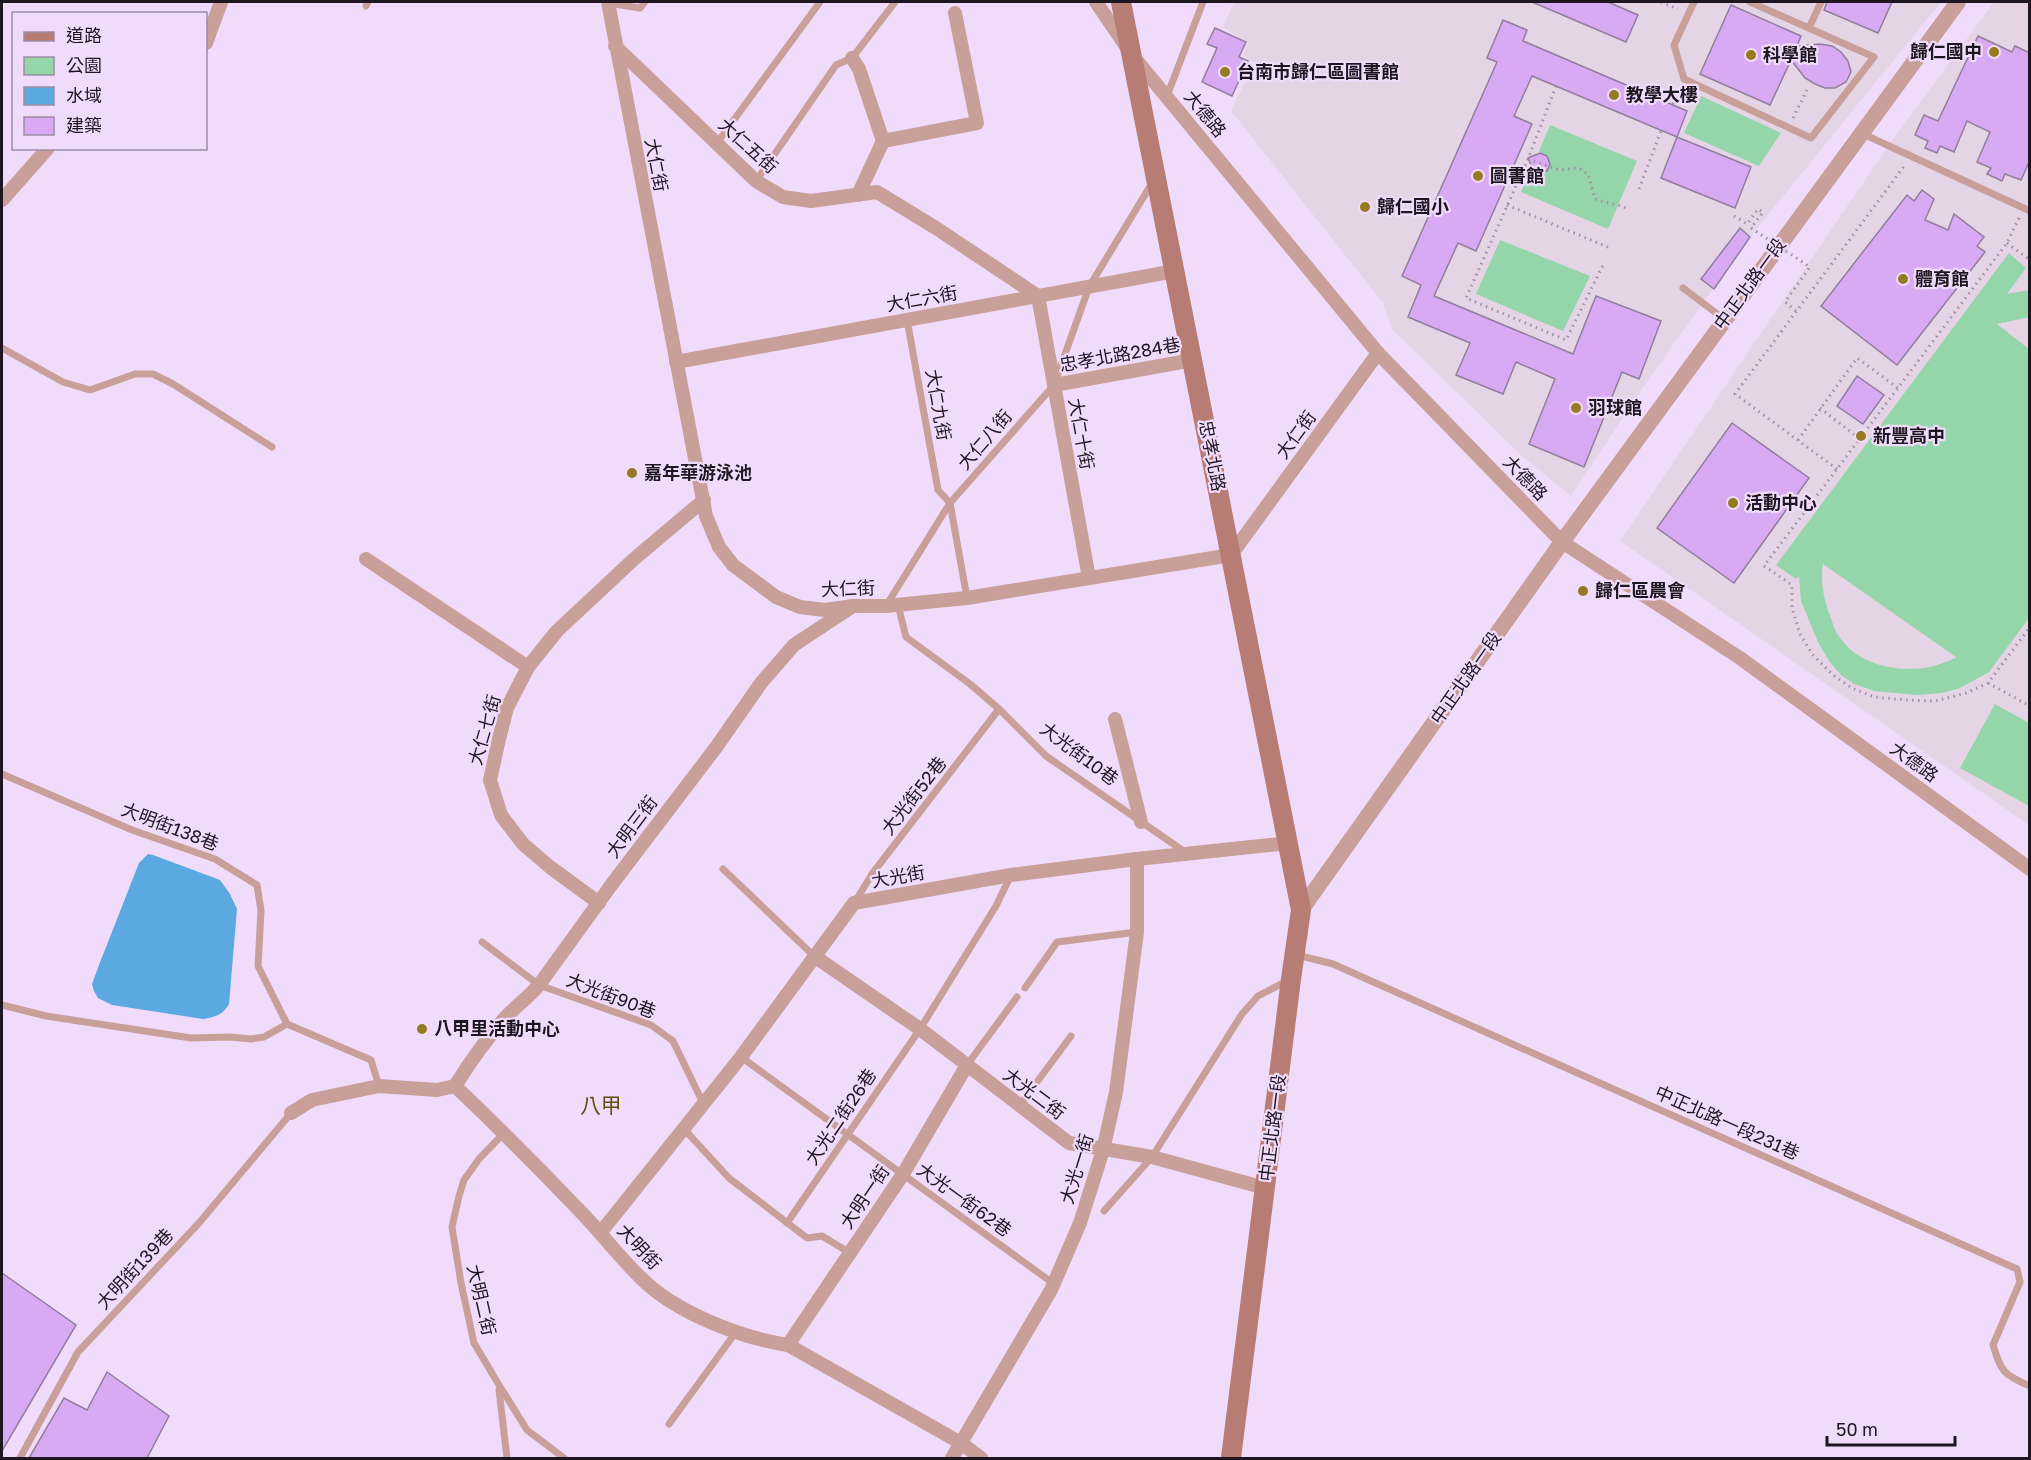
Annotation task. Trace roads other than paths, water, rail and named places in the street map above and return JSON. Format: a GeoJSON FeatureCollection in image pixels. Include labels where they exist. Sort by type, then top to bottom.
{"type":"FeatureCollection","features":[{"type":"Feature","properties":{"kind":"main road","name":"忠孝北路"},"geometry":{"type":"LineString","coordinates":[[1121,2],[1302,910]]}},
{"type":"Feature","properties":{"kind":"main road","name":"中正北路一段"},"geometry":{"type":"LineString","coordinates":[[1231,1458],[1291,979],[1302,910]]}},
{"type":"Feature","properties":{"kind":"street"},"geometry":{"type":"LineString","coordinates":[[207,40],[221,2]]}},
{"type":"Feature","properties":{"kind":"street","name":"大仁街"},"geometry":{"type":"LineString","coordinates":[[607,2],[706,516],[718,547],[733,565],[776,597],[800,607],[825,610],[853,606],[892,605],[966,598],[1231,555],[1378,353]]}},
{"type":"Feature","properties":{"kind":"street","name":"大德路"},"geometry":{"type":"LineString","coordinates":[[1096,2],[1132,55],[1378,353],[1562,542],[1740,658],[2030,869]]}},
{"type":"Feature","properties":{"kind":"street","name":"中正北路一段"},"geometry":{"type":"LineString","coordinates":[[1302,910],[1562,542],[1958,2]]}},
{"type":"Feature","properties":{"kind":"street"},"geometry":{"type":"LineString","coordinates":[[882,141],[977,123],[956,13]]}},
{"type":"Feature","properties":{"kind":"street","name":"大仁五街"},"geometry":{"type":"LineString","coordinates":[[615,46],[756,181],[783,197],[811,201],[877,192],[1038,296]]}},
{"type":"Feature","properties":{"kind":"street"},"geometry":{"type":"LineString","coordinates":[[852,58],[859,69],[882,141],[858,195]]}},
{"type":"Feature","properties":{"kind":"street"},"geometry":{"type":"LineString","coordinates":[[2,200],[46,150]]}},
{"type":"Feature","properties":{"kind":"street","name":"大仁六街"},"geometry":{"type":"LineString","coordinates":[[676,362],[1175,271]]}},
{"type":"Feature","properties":{"kind":"street","name":"大仁十街"},"geometry":{"type":"LineString","coordinates":[[1038,296],[1089,578]]}},
{"type":"Feature","properties":{"kind":"street","name":"忠孝北路284巷"},"geometry":{"type":"LineString","coordinates":[[1054,385],[1193,360]]}},
{"type":"Feature","properties":{"kind":"street","name":"大仁七街"},"geometry":{"type":"LineString","coordinates":[[599,903],[523,844],[501,815],[490,780],[507,708],[528,667],[557,631],[634,559],[704,500]]}},
{"type":"Feature","properties":{"kind":"street"},"geometry":{"type":"LineString","coordinates":[[366,559],[528,667]]}},
{"type":"Feature","properties":{"kind":"street","name":"大明三街"},"geometry":{"type":"LineString","coordinates":[[454,1086],[506,1016],[529,997],[539,985],[717,746],[760,683],[794,645],[853,606]]}},
{"type":"Feature","properties":{"kind":"street","name":"大光街10巷"},"geometry":{"type":"LineString","coordinates":[[1115,719],[1141,822]]}},
{"type":"Feature","properties":{"kind":"street","name":"大光街"},"geometry":{"type":"LineString","coordinates":[[601,1232],[741,1057],[854,903],[1011,875],[1289,843]]}},
{"type":"Feature","properties":{"kind":"street","name":"大光一街"},"geometry":{"type":"LineString","coordinates":[[952,1458],[1054,1284],[1080,1223],[1103,1150],[1116,1092],[1137,932],[1137,859]]}},
{"type":"Feature","properties":{"kind":"street","name":"大光二街"},"geometry":{"type":"LineString","coordinates":[[814,956],[920,1029],[1069,1143],[1152,1157],[1265,1188]]}},
{"type":"Feature","properties":{"kind":"street","name":"大明一街"},"geometry":{"type":"LineString","coordinates":[[788,1345],[903,1174],[967,1065]]}},
{"type":"Feature","properties":{"kind":"street"},"geometry":{"type":"LineString","coordinates":[[291,1113],[312,1100],[379,1086],[437,1090],[454,1086]]}},
{"type":"Feature","properties":{"kind":"street","name":"大明街"},"geometry":{"type":"LineString","coordinates":[[454,1086],[504,1133],[601,1232],[641,1279],[677,1305],[736,1332],[765,1342],[788,1345],[962,1443],[981,1458]]}},
{"type":"Feature","properties":{"kind":"lane","name":"大仁街"},"geometry":{"type":"LineString","coordinates":[[607,2],[640,9],[645,2]]}},
{"type":"Feature","properties":{"kind":"lane"},"geometry":{"type":"LineString","coordinates":[[717,143],[820,2]]}},
{"type":"Feature","properties":{"kind":"lane"},"geometry":{"type":"LineString","coordinates":[[756,181],[836,65],[852,58],[896,2]]}},
{"type":"Feature","properties":{"kind":"lane"},"geometry":{"type":"LineString","coordinates":[[1167,96],[1203,2]]}},
{"type":"Feature","properties":{"kind":"lane"},"geometry":{"type":"LineString","coordinates":[[1694,2],[1674,45],[1684,79],[1810,138],[1874,57],[1750,2]]}},
{"type":"Feature","properties":{"kind":"lane"},"geometry":{"type":"LineString","coordinates":[[1809,28],[1821,2]]}},
{"type":"Feature","properties":{"kind":"lane"},"geometry":{"type":"LineString","coordinates":[[1861,134],[2026,209]]}},
{"type":"Feature","properties":{"kind":"lane","name":"大仁八街"},"geometry":{"type":"LineString","coordinates":[[892,605],[950,502],[1054,385],[1089,287],[1155,179]]}},
{"type":"Feature","properties":{"kind":"lane"},"geometry":{"type":"LineString","coordinates":[[1683,288],[1724,320]]}},
{"type":"Feature","properties":{"kind":"lane","name":"大仁九街"},"geometry":{"type":"LineString","coordinates":[[907,320],[938,490],[950,502],[966,598]]}},
{"type":"Feature","properties":{"kind":"lane"},"geometry":{"type":"LineString","coordinates":[[2,348],[63,382],[90,390],[135,374],[153,374],[173,384],[272,447]]}},
{"type":"Feature","properties":{"kind":"lane","name":"大光街10巷"},"geometry":{"type":"LineString","coordinates":[[892,605],[906,637],[970,684],[1046,756],[1187,853]]}},
{"type":"Feature","properties":{"kind":"lane","name":"大光街52巷"},"geometry":{"type":"LineString","coordinates":[[854,903],[872,874],[999,710]]}},
{"type":"Feature","properties":{"kind":"lane","name":"大明街138巷"},"geometry":{"type":"LineString","coordinates":[[2,774],[132,830],[215,859],[257,885],[261,903],[258,966],[287,1024]]}},
{"type":"Feature","properties":{"kind":"lane"},"geometry":{"type":"LineString","coordinates":[[723,869],[814,956]]}},
{"type":"Feature","properties":{"kind":"lane","name":"大光二街26巷"},"geometry":{"type":"LineString","coordinates":[[787,1223],[920,1029],[996,906],[1011,875]]}},
{"type":"Feature","properties":{"kind":"lane"},"geometry":{"type":"LineString","coordinates":[[1025,988],[1057,942],[1137,932]]}},
{"type":"Feature","properties":{"kind":"lane","name":"大光街90巷"},"geometry":{"type":"LineString","coordinates":[[482,942],[539,985],[651,1025],[673,1041],[703,1102]]}},
{"type":"Feature","properties":{"kind":"lane","name":"中正北路一段231巷"},"geometry":{"type":"LineString","coordinates":[[1295,954],[1333,964],[2017,1269],[2020,1282],[1993,1345],[2000,1367],[2012,1378],[2030,1386]]}},
{"type":"Feature","properties":{"kind":"lane"},"geometry":{"type":"LineString","coordinates":[[1104,1211],[1152,1157],[1242,1014],[1258,996],[1291,979]]}},
{"type":"Feature","properties":{"kind":"lane"},"geometry":{"type":"LineString","coordinates":[[967,1065],[1017,997]]}},
{"type":"Feature","properties":{"kind":"lane"},"geometry":{"type":"LineString","coordinates":[[2,1005],[46,1016],[191,1038],[251,1039],[264,1036],[287,1024],[371,1060],[379,1086]]}},
{"type":"Feature","properties":{"kind":"lane"},"geometry":{"type":"LineString","coordinates":[[1020,1105],[1071,1036]]}},
{"type":"Feature","properties":{"kind":"lane","name":"大光一街62巷"},"geometry":{"type":"LineString","coordinates":[[741,1057],[1054,1284]]}},
{"type":"Feature","properties":{"kind":"lane","name":"大明街139巷"},"geometry":{"type":"LineString","coordinates":[[20,1458],[78,1352],[199,1223],[291,1113]]}},
{"type":"Feature","properties":{"kind":"lane"},"geometry":{"type":"LineString","coordinates":[[684,1129],[729,1178],[787,1223],[807,1238],[822,1236],[850,1254]]}},
{"type":"Feature","properties":{"kind":"lane","name":"大明二街"},"geometry":{"type":"LineString","coordinates":[[504,1133],[478,1159],[464,1180],[452,1227],[460,1283],[474,1342],[499,1385],[527,1430],[564,1458]]}},
{"type":"Feature","properties":{"kind":"lane"},"geometry":{"type":"LineString","coordinates":[[669,1424],[736,1332]]}},
{"type":"Feature","properties":{"kind":"lane"},"geometry":{"type":"LineString","coordinates":[[499,1385],[507,1458]]}},
{"type":"Feature","properties":{"kind":"water"},"geometry":{"type":"Polygon","coordinates":[[[148,854],[220,880],[237,909],[229,1004],[218,1015],[203,1019],[112,1005],[98,998],[94,991],[92,984],[139,863],[148,854]]]}},
{"type":"Feature","properties":{"kind":"place","name":"歸仁國中"},"geometry":{"type":"Point","coordinates":[1994,52]}},
{"type":"Feature","properties":{"kind":"place","name":"科學館"},"geometry":{"type":"Point","coordinates":[1751,55]}},
{"type":"Feature","properties":{"kind":"place","name":"台南市歸仁區圖書館"},"geometry":{"type":"Point","coordinates":[1225,72]}},
{"type":"Feature","properties":{"kind":"place","name":"教學大樓"},"geometry":{"type":"Point","coordinates":[1614,95]}},
{"type":"Feature","properties":{"kind":"place","name":"圖書館"},"geometry":{"type":"Point","coordinates":[1478,176]}},
{"type":"Feature","properties":{"kind":"place","name":"歸仁國小"},"geometry":{"type":"Point","coordinates":[1365,207]}},
{"type":"Feature","properties":{"kind":"place","name":"體育館"},"geometry":{"type":"Point","coordinates":[1903,279]}},
{"type":"Feature","properties":{"kind":"place","name":"羽球館"},"geometry":{"type":"Point","coordinates":[1576,408]}},
{"type":"Feature","properties":{"kind":"place","name":"新豐高中"},"geometry":{"type":"Point","coordinates":[1861,436]}},
{"type":"Feature","properties":{"kind":"place","name":"嘉年華游泳池"},"geometry":{"type":"Point","coordinates":[632,473]}},
{"type":"Feature","properties":{"kind":"place","name":"活動中心"},"geometry":{"type":"Point","coordinates":[1733,503]}},
{"type":"Feature","properties":{"kind":"place","name":"歸仁區農會"},"geometry":{"type":"Point","coordinates":[1583,591]}},
{"type":"Feature","properties":{"kind":"place","name":"八甲里活動中心"},"geometry":{"type":"Point","coordinates":[422,1029]}},
{"type":"Feature","properties":{"kind":"district","name":"八甲"},"geometry":{"type":"Point","coordinates":[601,1106]}}]}
